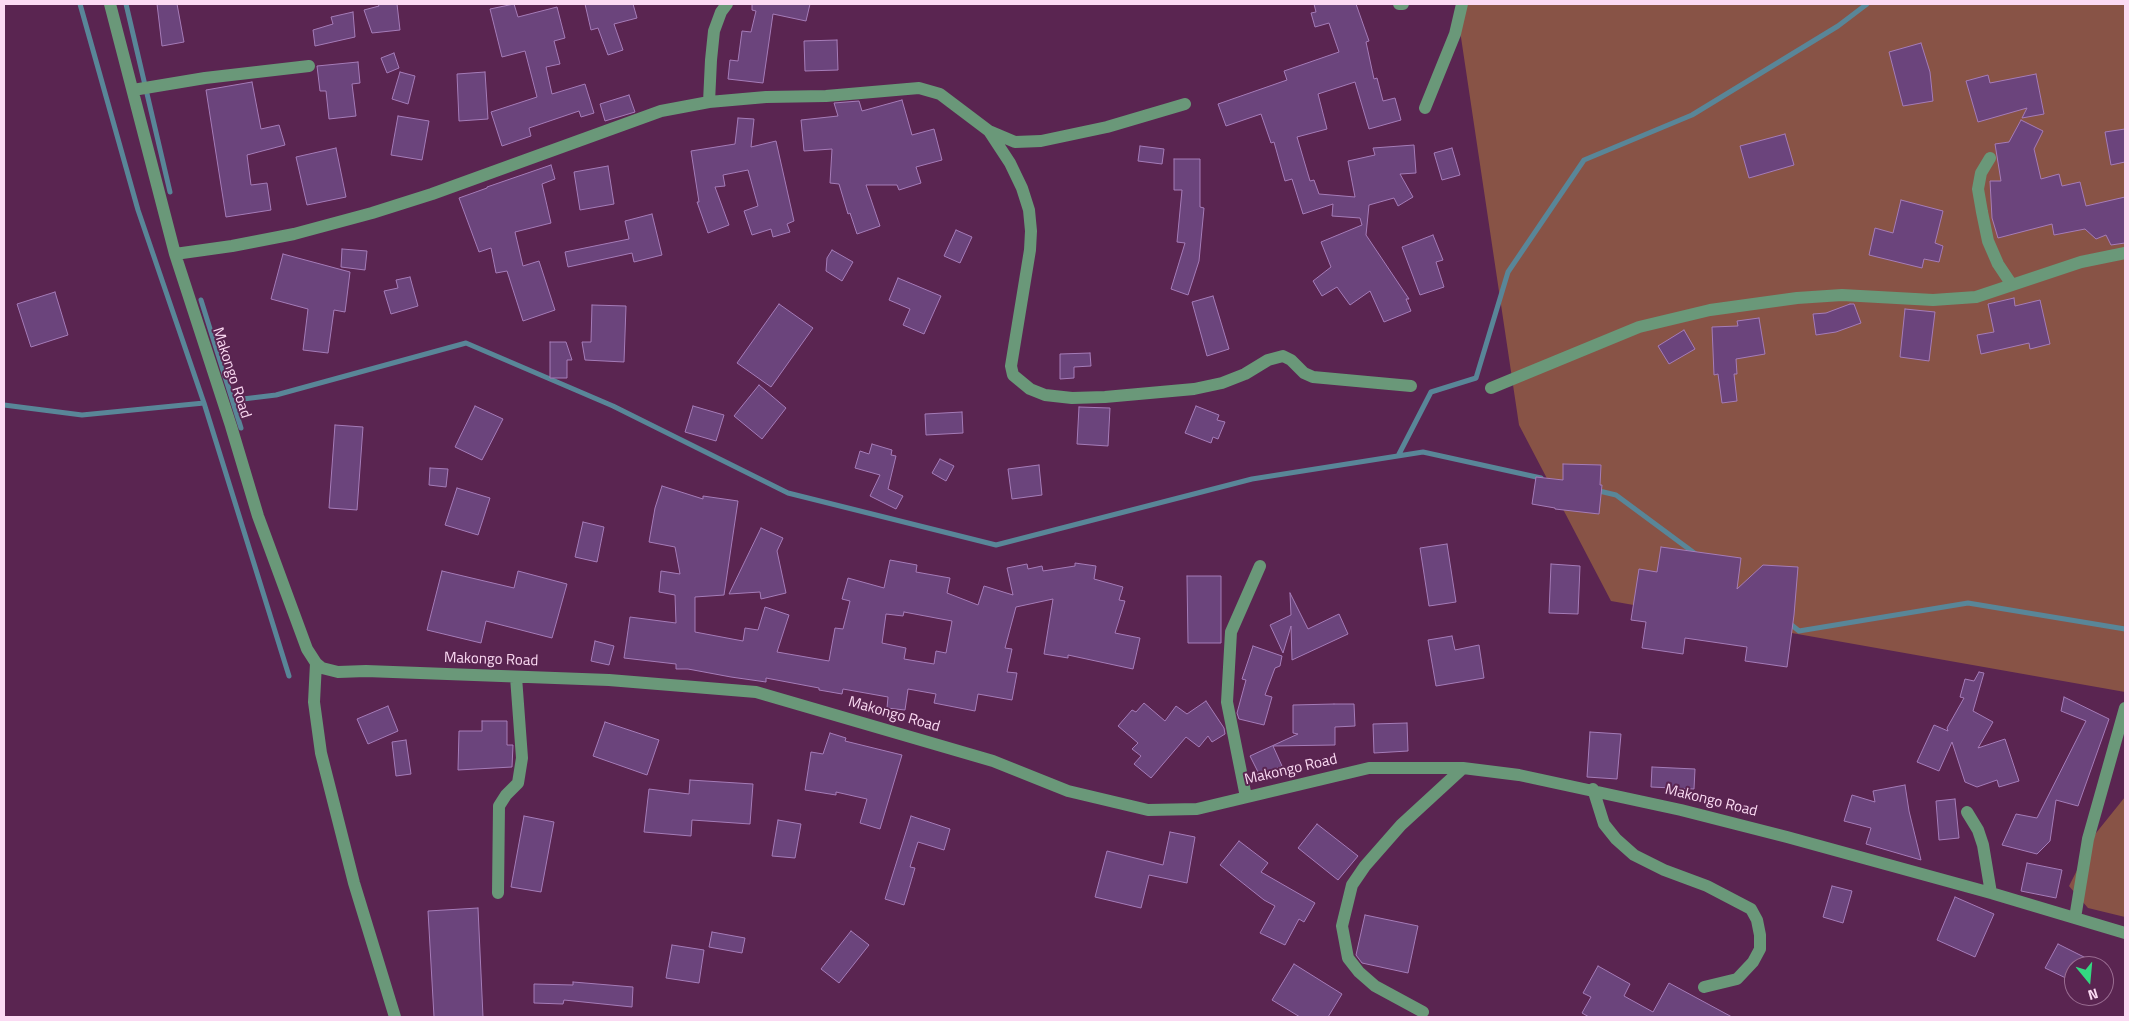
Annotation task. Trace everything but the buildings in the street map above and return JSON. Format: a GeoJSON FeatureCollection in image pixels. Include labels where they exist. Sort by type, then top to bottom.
{"type":"FeatureCollection","features":[{"type":"Feature","properties":{"kind":"street","name":"Makongo Road"},"geometry":{"type":"LineString","coordinates":[[110,4],[176,254],[258,516],[307,649],[316,663],[328,670],[338,672],[662,683],[756,692],[993,761],[1068,791],[1148,810],[1197,809],[1369,768],[1463,768],[1520,775],[1593,790],[1787,837],[1991,893],[2125,933]]}},
{"type":"Feature","properties":{"kind":"street"},"geometry":{"type":"LineString","coordinates":[[709,102],[710,60],[714,31],[726,4]]}},
{"type":"Feature","properties":{"kind":"street"},"geometry":{"type":"LineString","coordinates":[[1425,108],[1455,34],[1462,4]]}},
{"type":"Feature","properties":{"kind":"street"},"geometry":{"type":"LineString","coordinates":[[133,90],[205,78],[309,66]]}},
{"type":"Feature","properties":{"kind":"street"},"geometry":{"type":"LineString","coordinates":[[176,254],[294,234],[372,213],[440,191],[661,111],[709,102],[766,97],[808,97],[919,88],[940,94],[990,131],[1015,142],[1041,141],[1107,127],[1185,104]]}},
{"type":"Feature","properties":{"kind":"street"},"geometry":{"type":"LineString","coordinates":[[990,131],[1010,163],[1022,188],[1029,210],[1032,231],[1030,250],[1011,366],[1013,375],[1030,389],[1045,395],[1072,398],[1194,389],[1222,383],[1245,374],[1268,360],[1283,356],[1291,360],[1304,373],[1313,377],[1411,386]]}},
{"type":"Feature","properties":{"kind":"street"},"geometry":{"type":"LineString","coordinates":[[1990,158],[1982,173],[1978,190],[1979,197],[1988,241],[1998,264],[2012,285]]}},
{"type":"Feature","properties":{"kind":"street"},"geometry":{"type":"LineString","coordinates":[[1492,388],[1639,327],[1710,310],[1797,298],[1842,295],[1933,300],[1976,297],[2080,262],[2125,253]]}},
{"type":"Feature","properties":{"kind":"street"},"geometry":{"type":"LineString","coordinates":[[1246,797],[1227,702],[1231,632],[1260,566]]}},
{"type":"Feature","properties":{"kind":"street"},"geometry":{"type":"LineString","coordinates":[[316,663],[314,702],[320,753],[352,874],[395,1017]]}},
{"type":"Feature","properties":{"kind":"street"},"geometry":{"type":"LineString","coordinates":[[498,893],[499,806],[506,795],[518,783],[522,758],[516,677]]}},
{"type":"Feature","properties":{"kind":"street"},"geometry":{"type":"LineString","coordinates":[[2075,918],[2088,839],[2125,708]]}},
{"type":"Feature","properties":{"kind":"street"},"geometry":{"type":"LineString","coordinates":[[1423,1012],[1375,986],[1359,972],[1348,958],[1342,926],[1352,885],[1365,866],[1400,825],[1463,768]]}},
{"type":"Feature","properties":{"kind":"street"},"geometry":{"type":"LineString","coordinates":[[1593,790],[1604,824],[1616,839],[1634,855],[1664,870],[1735,899],[1751,909],[1754,914],[1760,935],[1760,949],[1752,962],[1737,979],[1704,987]]}},
{"type":"Feature","properties":{"kind":"street"},"geometry":{"type":"LineString","coordinates":[[1967,812],[1978,830],[1983,845],[1991,893]]}},
{"type":"Feature","properties":{"kind":"shaded area"},"geometry":{"type":"Polygon","coordinates":[[[1456,4],[2125,4],[2125,692],[1611,601],[1519,425],[1456,4]]]}},
{"type":"Feature","properties":{"kind":"shaded area"},"geometry":{"type":"Polygon","coordinates":[[[2125,797],[2125,917],[2088,908],[2069,886],[2096,833],[2125,797]]]}},
{"type":"Feature","properties":{"kind":"waterway"},"geometry":{"type":"LineString","coordinates":[[80,4],[138,210],[204,403],[289,676]]}},
{"type":"Feature","properties":{"kind":"waterway"},"geometry":{"type":"LineString","coordinates":[[126,4],[170,192]]}},
{"type":"Feature","properties":{"kind":"waterway"},"geometry":{"type":"LineString","coordinates":[[1398,456],[1431,392],[1476,378],[1508,272],[1584,160],[1692,115],[1838,26],[1867,4]]}},
{"type":"Feature","properties":{"kind":"waterway"},"geometry":{"type":"LineString","coordinates":[[201,300],[241,428]]}},
{"type":"Feature","properties":{"kind":"waterway"},"geometry":{"type":"LineString","coordinates":[[243,399],[276,395],[466,343],[613,406],[788,493],[996,545],[1252,479],[1423,452],[1541,478]]}},
{"type":"Feature","properties":{"kind":"waterway"},"geometry":{"type":"LineString","coordinates":[[4,405],[82,415],[204,403]]}},
{"type":"Feature","properties":{"kind":"waterway"},"geometry":{"type":"LineString","coordinates":[[1595,490],[1616,495],[1697,555]]}},
{"type":"Feature","properties":{"kind":"waterway"},"geometry":{"type":"LineString","coordinates":[[1788,622],[1799,631],[1968,603],[2125,629]]}}]}
